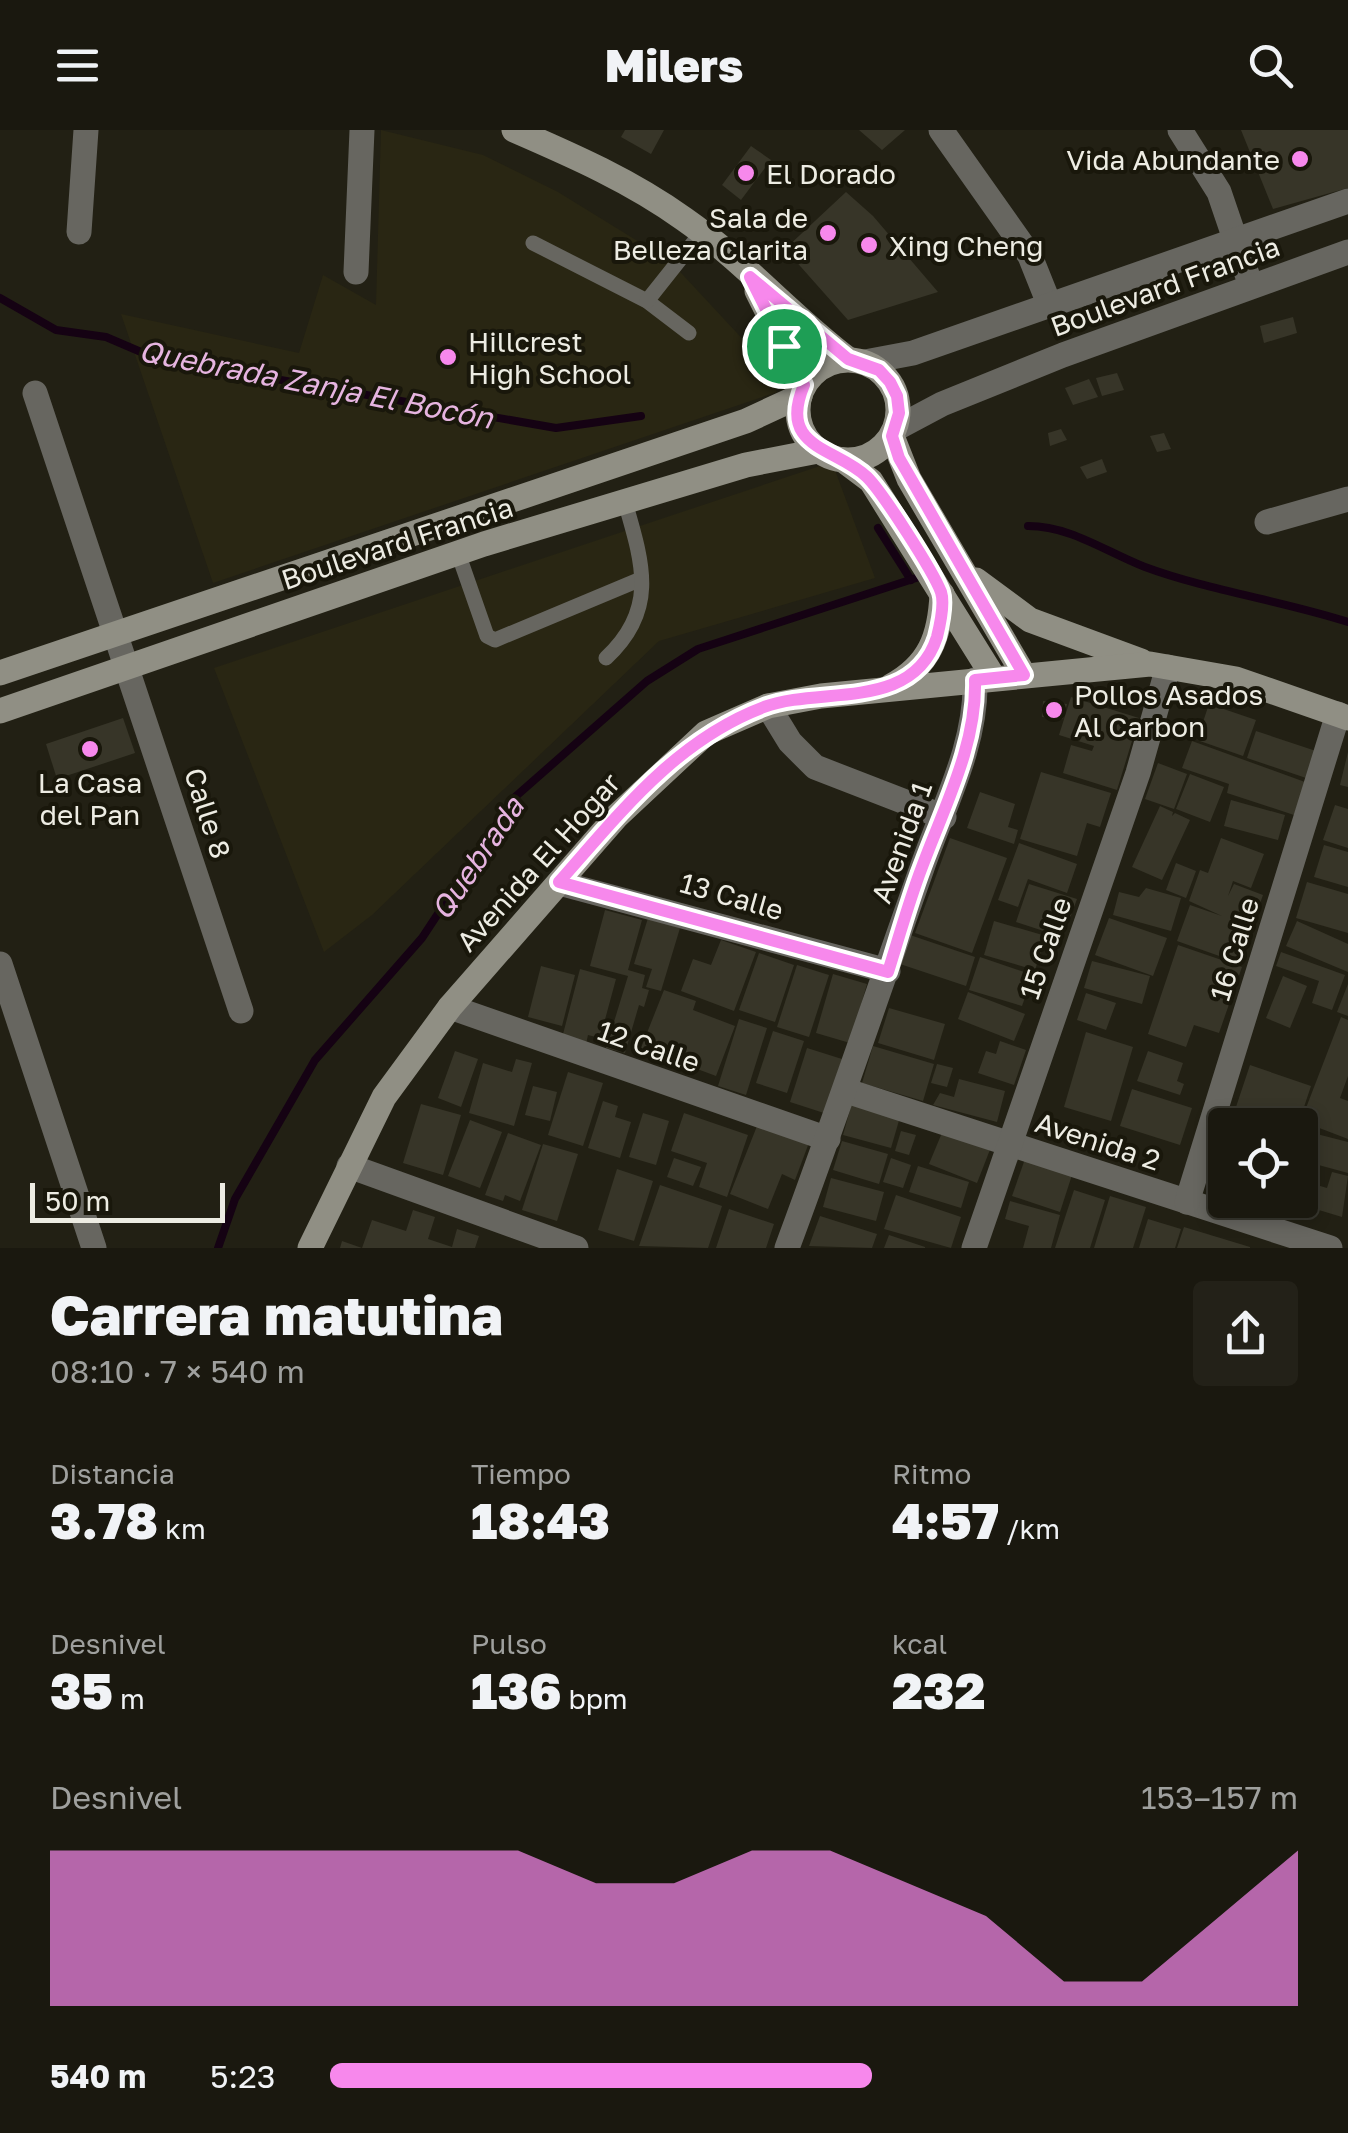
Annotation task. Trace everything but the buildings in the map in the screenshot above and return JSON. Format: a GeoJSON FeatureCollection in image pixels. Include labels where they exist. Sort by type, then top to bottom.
{"type":"FeatureCollection","features":[{"type":"Feature","properties":{"kind":"street"},"geometry":{"type":"LineString","coordinates":[[80,232],[86,130]]}},
{"type":"Feature","properties":{"kind":"street"},"geometry":{"type":"LineString","coordinates":[[356,272],[362,130]]}},
{"type":"Feature","properties":{"kind":"street"},"geometry":{"type":"LineString","coordinates":[[514,130],[619,176],[701,233],[856,361],[890,382],[899,413],[894,432],[871,455],[843,460]]}},
{"type":"Feature","properties":{"kind":"street"},"geometry":{"type":"LineString","coordinates":[[941,130],[1030,256],[1050,306]]}},
{"type":"Feature","properties":{"kind":"street"},"geometry":{"type":"LineString","coordinates":[[1180,130],[1219,192],[1251,286]]}},
{"type":"Feature","properties":{"kind":"street","name":"Boulevard Francia"},"geometry":{"type":"LineString","coordinates":[[856,361],[912,353],[1348,200]]}},
{"type":"Feature","properties":{"kind":"street","name":"Boulevard Francia"},"geometry":{"type":"LineString","coordinates":[[894,432],[959,396],[1348,252]]}},
{"type":"Feature","properties":{"kind":"street"},"geometry":{"type":"LineString","coordinates":[[750,277],[802,390],[800,426],[818,451],[843,460],[871,481],[942,594],[985,679]]}},
{"type":"Feature","properties":{"kind":"street"},"geometry":{"type":"LineString","coordinates":[[802,390],[822,366],[856,361]]}},
{"type":"Feature","properties":{"kind":"street","name":"Boulevard Francia"},"geometry":{"type":"LineString","coordinates":[[0,673],[746,421],[802,390]]}},
{"type":"Feature","properties":{"kind":"street","name":"Calle 8"},"geometry":{"type":"LineString","coordinates":[[36,393],[242,1011]]}},
{"type":"Feature","properties":{"kind":"street"},"geometry":{"type":"LineString","coordinates":[[894,432],[910,479],[1024,675]]}},
{"type":"Feature","properties":{"kind":"street","name":"Boulevard Francia"},"geometry":{"type":"LineString","coordinates":[[0,710],[458,553],[764,460],[818,451]]}},
{"type":"Feature","properties":{"kind":"street"},"geometry":{"type":"LineString","coordinates":[[1267,522],[1348,499]]}},
{"type":"Feature","properties":{"kind":"street"},"geometry":{"type":"LineString","coordinates":[[963,570],[1030,620],[1159,666]]}},
{"type":"Feature","properties":{"kind":"street"},"geometry":{"type":"LineString","coordinates":[[872,692],[893,686],[927,658],[936,638],[942,594]]}},
{"type":"Feature","properties":{"kind":"street","name":"Avenida El Hogar"},"geometry":{"type":"LineString","coordinates":[[310,1248],[384,1098],[450,1008],[672,760],[706,733],[768,706],[1024,675],[1159,666],[1236,679],[1343,716]]}},
{"type":"Feature","properties":{"kind":"street","name":"15 Calle"},"geometry":{"type":"LineString","coordinates":[[974,1248],[1138,773],[1159,666]]}},
{"type":"Feature","properties":{"kind":"street","name":"Avenida 1"},"geometry":{"type":"LineString","coordinates":[[787,1248],[847,1091],[923,864],[944,817],[985,679]]}},
{"type":"Feature","properties":{"kind":"street"},"geometry":{"type":"LineString","coordinates":[[768,706],[790,742],[814,766],[944,817]]}},
{"type":"Feature","properties":{"kind":"street","name":"16 Calle"},"geometry":{"type":"LineString","coordinates":[[1187,1202],[1343,716]]}},
{"type":"Feature","properties":{"kind":"street","name":"13 Calle"},"geometry":{"type":"LineString","coordinates":[[559,882],[888,972]]}},
{"type":"Feature","properties":{"kind":"street"},"geometry":{"type":"LineString","coordinates":[[0,964],[94,1248]]}},
{"type":"Feature","properties":{"kind":"street","name":"12 Calle"},"geometry":{"type":"LineString","coordinates":[[450,1008],[828,1139]]}},
{"type":"Feature","properties":{"kind":"street","name":"Avenida 2"},"geometry":{"type":"LineString","coordinates":[[847,1091],[1330,1248]]}},
{"type":"Feature","properties":{"kind":"street"},"geometry":{"type":"LineString","coordinates":[[349,1166],[576,1248]]}},
{"type":"Feature","properties":{"kind":"street"},"geometry":{"type":"LineString","coordinates":[[1344,1248],[1348,1236]]}},
{"type":"Feature","properties":{"kind":"lane"},"geometry":{"type":"LineString","coordinates":[[647,301],[701,233]]}},
{"type":"Feature","properties":{"kind":"lane"},"geometry":{"type":"LineString","coordinates":[[533,243],[647,301],[689,333]]}},
{"type":"Feature","properties":{"kind":"lane"},"geometry":{"type":"LineString","coordinates":[[606,658],[640,612],[641,579],[625,502]]}},
{"type":"Feature","properties":{"kind":"lane"},"geometry":{"type":"LineString","coordinates":[[458,553],[487,636],[495,640],[641,579]]}},
{"type":"Feature","properties":{"kind":"shaded area","name":"Hillcrest High School"},"geometry":{"type":"Polygon","coordinates":[[[381,130],[483,155],[558,192],[670,261],[763,361],[777,392],[213,583],[121,314],[299,353],[323,275],[376,305],[381,130]]]}},
{"type":"Feature","properties":{"kind":"shaded area"},"geometry":{"type":"Polygon","coordinates":[[[832,462],[875,578],[659,641],[372,915],[324,952],[214,668],[832,462]]]}},
{"type":"Feature","properties":{"kind":"waterway","name":"Quebrada Zanja El Bocón"},"geometry":{"type":"LineString","coordinates":[[0,298],[56,330],[106,337],[155,358],[556,428],[641,416]]}},
{"type":"Feature","properties":{"kind":"waterway","name":"Quebrada Zanja El Bocón"},"geometry":{"type":"LineString","coordinates":[[1028,526],[1074,535],[1169,575],[1348,622]]}},
{"type":"Feature","properties":{"kind":"waterway","name":"Quebrada Zanja El Bocón"},"geometry":{"type":"LineString","coordinates":[[878,528],[911,580]]}},
{"type":"Feature","properties":{"kind":"waterway","name":"Quebrada"},"geometry":{"type":"LineString","coordinates":[[218,1248],[235,1199],[315,1060],[422,938],[515,797],[647,681],[698,649],[916,578]]}},
{"type":"Feature","properties":{"kind":"place","name":"Vida Abundante"},"geometry":{"type":"Point","coordinates":[1300,159]}},
{"type":"Feature","properties":{"kind":"place","name":"El Dorado"},"geometry":{"type":"Point","coordinates":[746,173]}},
{"type":"Feature","properties":{"kind":"place","name":"Sala de Belleza Clarita"},"geometry":{"type":"Point","coordinates":[828,233]}},
{"type":"Feature","properties":{"kind":"place","name":"Xing Cheng"},"geometry":{"type":"Point","coordinates":[869,245]}},
{"type":"Feature","properties":{"kind":"place","name":"Hillcrest High School"},"geometry":{"type":"Point","coordinates":[448,357]}},
{"type":"Feature","properties":{"kind":"place","name":"Pollos Asados Al Carbon"},"geometry":{"type":"Point","coordinates":[1054,710]}},
{"type":"Feature","properties":{"kind":"place","name":"La Casa del Pan"},"geometry":{"type":"Point","coordinates":[90,749]}},
{"type":"Feature","properties":{"kind":"route"},"geometry":{"type":"LineString","coordinates":[[750,277],[848,359],[865,362],[890,382],[897,396],[899,413],[892,436],[899,458],[1024,675],[975,680],[976,709],[944,817],[923,864],[888,972],[559,882],[672,760],[706,733],[768,706],[893,686],[927,658],[936,638],[942,594],[871,481],[843,460],[818,451],[808,440],[798,411],[804,385],[784,346],[750,277]]}}]}
